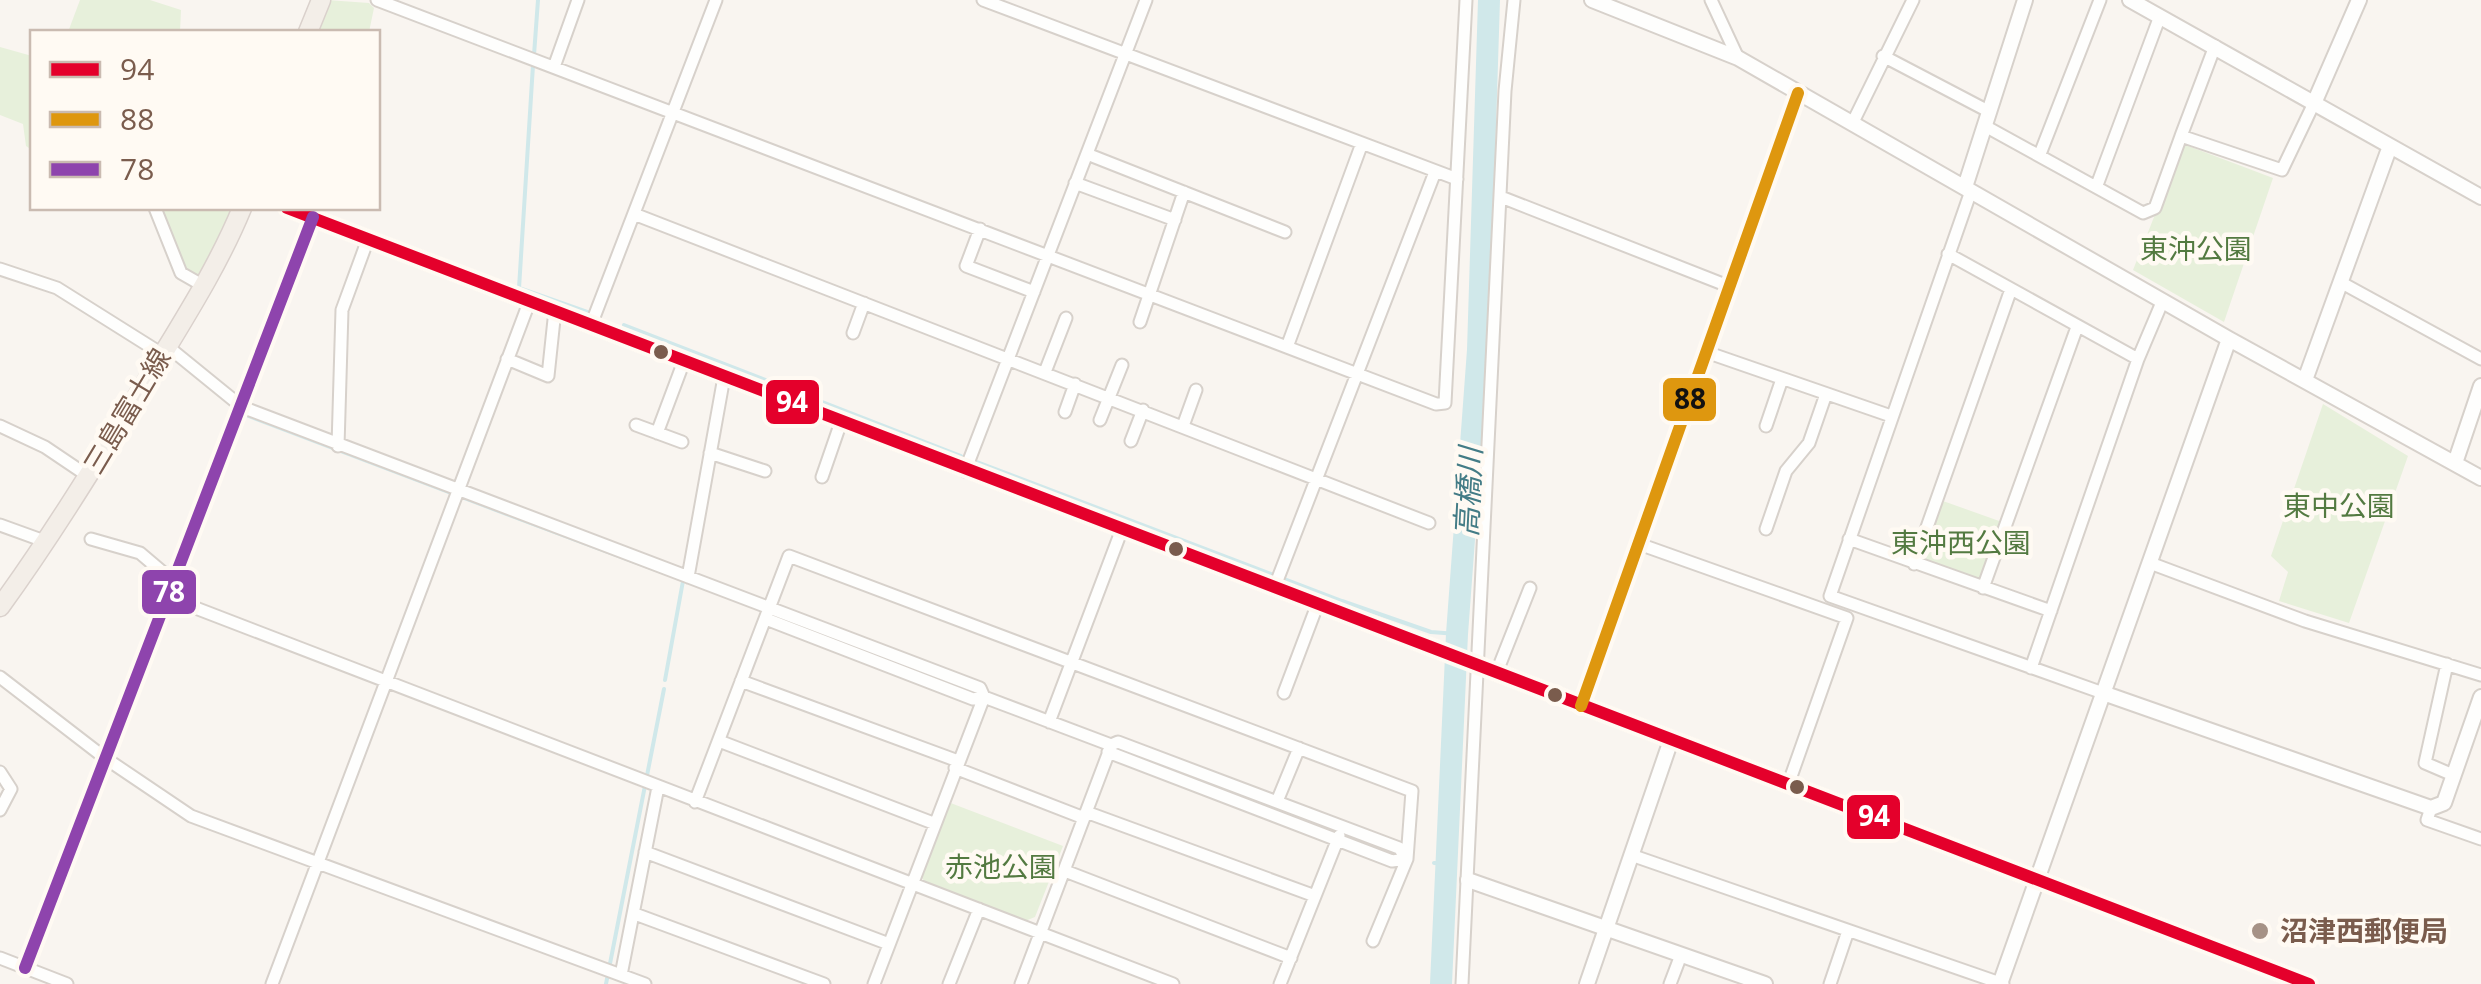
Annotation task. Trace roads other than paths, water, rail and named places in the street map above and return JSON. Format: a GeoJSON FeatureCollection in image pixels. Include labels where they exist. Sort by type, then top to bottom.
{"type":"FeatureCollection","features":[{"type":"Feature","properties":{"kind":"main road"},"geometry":{"type":"LineString","coordinates":[[309,30],[321,0]]}},
{"type":"Feature","properties":{"kind":"main road","name":"三島富士線"},"geometry":{"type":"LineString","coordinates":[[0,607],[47,542],[165,350],[241,210]]}},
{"type":"Feature","properties":{"kind":"main road"},"geometry":{"type":"LineString","coordinates":[[293,210],[1122,529],[1277,580],[1318,603],[1475,666],[2309,984]]}},
{"type":"Feature","properties":{"kind":"street"},"geometry":{"type":"LineString","coordinates":[[377,0],[1436,404],[1445,403],[1466,0]]}},
{"type":"Feature","properties":{"kind":"street"},"geometry":{"type":"LineString","coordinates":[[548,64],[578,0]]}},
{"type":"Feature","properties":{"kind":"street"},"geometry":{"type":"LineString","coordinates":[[591,325],[716,0]]}},
{"type":"Feature","properties":{"kind":"street"},"geometry":{"type":"LineString","coordinates":[[983,0],[1361,146],[1457,179]]}},
{"type":"Feature","properties":{"kind":"street"},"geometry":{"type":"LineString","coordinates":[[966,470],[1146,0]]}},
{"type":"Feature","properties":{"kind":"street"},"geometry":{"type":"LineString","coordinates":[[1462,984],[1475,666],[1514,0]]}},
{"type":"Feature","properties":{"kind":"street"},"geometry":{"type":"LineString","coordinates":[[1592,0],[1738,58],[2228,339],[2481,478]]}},
{"type":"Feature","properties":{"kind":"street"},"geometry":{"type":"LineString","coordinates":[[1712,0],[1738,58]]}},
{"type":"Feature","properties":{"kind":"street"},"geometry":{"type":"LineString","coordinates":[[1852,122],[1913,0]]}},
{"type":"Feature","properties":{"kind":"street"},"geometry":{"type":"LineString","coordinates":[[2025,0],[1948,254],[1830,596],[2430,808],[2444,803],[2481,697]]}},
{"type":"Feature","properties":{"kind":"street"},"geometry":{"type":"LineString","coordinates":[[2040,154],[2100,0]]}},
{"type":"Feature","properties":{"kind":"street"},"geometry":{"type":"LineString","coordinates":[[2130,0],[2481,198]]}},
{"type":"Feature","properties":{"kind":"street"},"geometry":{"type":"LineString","coordinates":[[2181,136],[2282,170],[2359,0]]}},
{"type":"Feature","properties":{"kind":"street"},"geometry":{"type":"LineString","coordinates":[[2097,186],[2160,16]]}},
{"type":"Feature","properties":{"kind":"street"},"geometry":{"type":"LineString","coordinates":[[1883,56],[2143,213],[2154,208],[2215,46]]}},
{"type":"Feature","properties":{"kind":"street"},"geometry":{"type":"LineString","coordinates":[[1581,706],[1798,92]]}},
{"type":"Feature","properties":{"kind":"street"},"geometry":{"type":"LineString","coordinates":[[1287,346],[1361,146]]}},
{"type":"Feature","properties":{"kind":"street"},"geometry":{"type":"LineString","coordinates":[[2305,380],[2390,146]]}},
{"type":"Feature","properties":{"kind":"street"},"geometry":{"type":"LineString","coordinates":[[1087,154],[1285,232]]}},
{"type":"Feature","properties":{"kind":"street"},"geometry":{"type":"LineString","coordinates":[[1277,580],[1435,172]]}},
{"type":"Feature","properties":{"kind":"street"},"geometry":{"type":"LineString","coordinates":[[1076,183],[1175,220]]}},
{"type":"Feature","properties":{"kind":"street"},"geometry":{"type":"LineString","coordinates":[[1140,322],[1184,192]]}},
{"type":"Feature","properties":{"kind":"street"},"geometry":{"type":"LineString","coordinates":[[1501,196],[1728,286]]}},
{"type":"Feature","properties":{"kind":"street"},"geometry":{"type":"LineString","coordinates":[[156,210],[182,273],[202,286]]}},
{"type":"Feature","properties":{"kind":"street"},"geometry":{"type":"LineString","coordinates":[[634,214],[1429,523]]}},
{"type":"Feature","properties":{"kind":"street"},"geometry":{"type":"LineString","coordinates":[[25,968],[313,217]]}},
{"type":"Feature","properties":{"kind":"street"},"geometry":{"type":"LineString","coordinates":[[980,228],[966,266],[1034,292]]}},
{"type":"Feature","properties":{"kind":"street"},"geometry":{"type":"LineString","coordinates":[[338,446],[342,310],[368,239]]}},
{"type":"Feature","properties":{"kind":"street"},"geometry":{"type":"LineString","coordinates":[[1948,254],[2010,292],[2138,359]]}},
{"type":"Feature","properties":{"kind":"street"},"geometry":{"type":"LineString","coordinates":[[0,269],[57,288],[165,350],[242,407],[688,577],[768,614],[980,688],[984,697],[1110,749],[1340,834]]}},
{"type":"Feature","properties":{"kind":"street"},"geometry":{"type":"LineString","coordinates":[[2342,282],[2481,359]]}},
{"type":"Feature","properties":{"kind":"street"},"geometry":{"type":"LineString","coordinates":[[1914,564],[2010,292]]}},
{"type":"Feature","properties":{"kind":"street"},"geometry":{"type":"LineString","coordinates":[[272,984],[314,864],[462,491],[530,300]]}},
{"type":"Feature","properties":{"kind":"street"},"geometry":{"type":"LineString","coordinates":[[2031,668],[2138,359],[2163,300]]}},
{"type":"Feature","properties":{"kind":"street"},"geometry":{"type":"LineString","coordinates":[[854,333],[864,302]]}},
{"type":"Feature","properties":{"kind":"street"},"geometry":{"type":"LineString","coordinates":[[508,359],[548,376],[555,310]]}},
{"type":"Feature","properties":{"kind":"street"},"geometry":{"type":"LineString","coordinates":[[1045,372],[1066,318]]}},
{"type":"Feature","properties":{"kind":"street"},"geometry":{"type":"LineString","coordinates":[[1983,588],[2077,327]]}},
{"type":"Feature","properties":{"kind":"street"},"geometry":{"type":"LineString","coordinates":[[1631,854],[2001,984],[2228,339]]}},
{"type":"Feature","properties":{"kind":"street"},"geometry":{"type":"LineString","coordinates":[[1706,352],[1891,416]]}},
{"type":"Feature","properties":{"kind":"street"},"geometry":{"type":"LineString","coordinates":[[657,433],[684,361]]}},
{"type":"Feature","properties":{"kind":"street"},"geometry":{"type":"LineString","coordinates":[[1100,420],[1122,365]]}},
{"type":"Feature","properties":{"kind":"street"},"geometry":{"type":"LineString","coordinates":[[688,577],[724,377]]}},
{"type":"Feature","properties":{"kind":"street"},"geometry":{"type":"LineString","coordinates":[[1766,426],[1782,379]]}},
{"type":"Feature","properties":{"kind":"street"},"geometry":{"type":"LineString","coordinates":[[1065,412],[1075,384]]}},
{"type":"Feature","properties":{"kind":"street"},"geometry":{"type":"LineString","coordinates":[[2455,463],[2481,386]]}},
{"type":"Feature","properties":{"kind":"street"},"geometry":{"type":"LineString","coordinates":[[1183,426],[1196,390]]}},
{"type":"Feature","properties":{"kind":"street"},"geometry":{"type":"LineString","coordinates":[[1766,530],[1786,472],[1809,443],[1826,394]]}},
{"type":"Feature","properties":{"kind":"street"},"geometry":{"type":"LineString","coordinates":[[1132,441],[1143,410]]}},
{"type":"Feature","properties":{"kind":"street"},"geometry":{"type":"LineString","coordinates":[[822,477],[841,422]]}},
{"type":"Feature","properties":{"kind":"street"},"geometry":{"type":"LineString","coordinates":[[636,425],[682,442]]}},
{"type":"Feature","properties":{"kind":"street"},"geometry":{"type":"LineString","coordinates":[[0,426],[45,447],[88,476]]}},
{"type":"Feature","properties":{"kind":"street"},"geometry":{"type":"LineString","coordinates":[[710,453],[765,471]]}},
{"type":"Feature","properties":{"kind":"street"},"geometry":{"type":"LineString","coordinates":[[0,525],[47,542]]}},
{"type":"Feature","properties":{"kind":"street"},"geometry":{"type":"LineString","coordinates":[[1050,722],[1122,529]]}},
{"type":"Feature","properties":{"kind":"street"},"geometry":{"type":"LineString","coordinates":[[1849,538],[2051,611]]}},
{"type":"Feature","properties":{"kind":"street"},"geometry":{"type":"LineString","coordinates":[[90,539],[140,554],[173,581]]}},
{"type":"Feature","properties":{"kind":"street"},"geometry":{"type":"LineString","coordinates":[[1639,544],[1847,618],[1788,785]]}},
{"type":"Feature","properties":{"kind":"street"},"geometry":{"type":"LineString","coordinates":[[695,802],[789,556],[1412,791],[1408,859],[1373,940]]}},
{"type":"Feature","properties":{"kind":"street"},"geometry":{"type":"LineString","coordinates":[[2150,563],[2305,621],[2481,675]]}},
{"type":"Feature","properties":{"kind":"street"},"geometry":{"type":"LineString","coordinates":[[1496,674],[1530,588]]}},
{"type":"Feature","properties":{"kind":"street"},"geometry":{"type":"LineString","coordinates":[[167,598],[1172,984]]}},
{"type":"Feature","properties":{"kind":"street"},"geometry":{"type":"LineString","coordinates":[[1284,693],[1318,603]]}},
{"type":"Feature","properties":{"kind":"street"},"geometry":{"type":"LineString","coordinates":[[2448,664],[2425,763],[2453,775]]}},
{"type":"Feature","properties":{"kind":"street"},"geometry":{"type":"LineString","coordinates":[[0,677],[105,758],[191,816],[644,984]]}},
{"type":"Feature","properties":{"kind":"street"},"geometry":{"type":"LineString","coordinates":[[741,681],[1085,815],[1316,896]]}},
{"type":"Feature","properties":{"kind":"street"},"geometry":{"type":"LineString","coordinates":[[874,984],[984,697]]}},
{"type":"Feature","properties":{"kind":"street"},"geometry":{"type":"LineString","coordinates":[[1587,984],[1671,740]]}},
{"type":"Feature","properties":{"kind":"street"},"geometry":{"type":"LineString","coordinates":[[719,741],[933,823]]}},
{"type":"Feature","properties":{"kind":"street"},"geometry":{"type":"LineString","coordinates":[[1021,984],[1110,749],[1118,742],[1278,799],[1392,860],[1408,859]]}},
{"type":"Feature","properties":{"kind":"street"},"geometry":{"type":"LineString","coordinates":[[1278,799],[1299,748]]}},
{"type":"Feature","properties":{"kind":"street"},"geometry":{"type":"LineString","coordinates":[[0,772],[10,789],[0,810]]}},
{"type":"Feature","properties":{"kind":"street"},"geometry":{"type":"LineString","coordinates":[[622,975],[658,786]]}},
{"type":"Feature","properties":{"kind":"street"},"geometry":{"type":"LineString","coordinates":[[2430,808],[2427,820],[2481,839]]}},
{"type":"Feature","properties":{"kind":"street"},"geometry":{"type":"LineString","coordinates":[[1280,984],[1340,834]]}},
{"type":"Feature","properties":{"kind":"street"},"geometry":{"type":"LineString","coordinates":[[645,852],[889,944]]}},
{"type":"Feature","properties":{"kind":"street"},"geometry":{"type":"LineString","coordinates":[[1066,871],[1291,958]]}},
{"type":"Feature","properties":{"kind":"street"},"geometry":{"type":"LineString","coordinates":[[1468,880],[1749,982],[1765,984]]}},
{"type":"Feature","properties":{"kind":"street"},"geometry":{"type":"LineString","coordinates":[[949,984],[979,909]]}},
{"type":"Feature","properties":{"kind":"street"},"geometry":{"type":"LineString","coordinates":[[635,914],[824,984]]}},
{"type":"Feature","properties":{"kind":"street"},"geometry":{"type":"LineString","coordinates":[[1830,984],[1848,931]]}},
{"type":"Feature","properties":{"kind":"street"},"geometry":{"type":"LineString","coordinates":[[1670,984],[1680,955]]}},
{"type":"Feature","properties":{"kind":"street"},"geometry":{"type":"LineString","coordinates":[[0,958],[60,983]]}},
{"type":"Feature","properties":{"kind":"waterway"},"geometry":{"type":"LineString","coordinates":[[534,55],[538,0]]}},
{"type":"Feature","properties":{"kind":"waterway","name":"高橋川"},"geometry":{"type":"LineString","coordinates":[[1441,984],[1457,634],[1478,350],[1489,0]]}},
{"type":"Feature","properties":{"kind":"waterway"},"geometry":{"type":"LineString","coordinates":[[533,65],[519,288],[590,313]]}},
{"type":"Feature","properties":{"kind":"waterway"},"geometry":{"type":"LineString","coordinates":[[624,325],[961,456]]}},
{"type":"Feature","properties":{"kind":"waterway"},"geometry":{"type":"LineString","coordinates":[[246,415],[451,493]]}},
{"type":"Feature","properties":{"kind":"waterway"},"geometry":{"type":"LineString","coordinates":[[977,462],[1342,601],[1431,632],[1457,634]]}},
{"type":"Feature","properties":{"kind":"waterway"},"geometry":{"type":"LineString","coordinates":[[464,498],[661,572]]}},
{"type":"Feature","properties":{"kind":"waterway"},"geometry":{"type":"LineString","coordinates":[[665,680],[683,581]]}},
{"type":"Feature","properties":{"kind":"waterway"},"geometry":{"type":"LineString","coordinates":[[843,642],[974,692]]}},
{"type":"Feature","properties":{"kind":"waterway"},"geometry":{"type":"LineString","coordinates":[[606,984],[664,689]]}},
{"type":"Feature","properties":{"kind":"waterway"},"geometry":{"type":"LineString","coordinates":[[1258,801],[1398,855]]}},
{"type":"Feature","properties":{"kind":"waterway"},"geometry":{"type":"LineString","coordinates":[[1434,863],[1448,864]]}},
{"type":"Feature","properties":{"kind":"place","name":"沼津西郵便局"},"geometry":{"type":"Point","coordinates":[2260,931]}},
{"type":"Feature","properties":{"kind":"park label","name":"東沖公園"},"geometry":{"type":"Point","coordinates":[2196,249]}},
{"type":"Feature","properties":{"kind":"park label","name":"東中公園"},"geometry":{"type":"Point","coordinates":[2339,506]}},
{"type":"Feature","properties":{"kind":"park label","name":"東沖西公園"},"geometry":{"type":"Point","coordinates":[1961,543]}},
{"type":"Feature","properties":{"kind":"park label","name":"赤池公園"},"geometry":{"type":"Point","coordinates":[1001,867]}}]}
